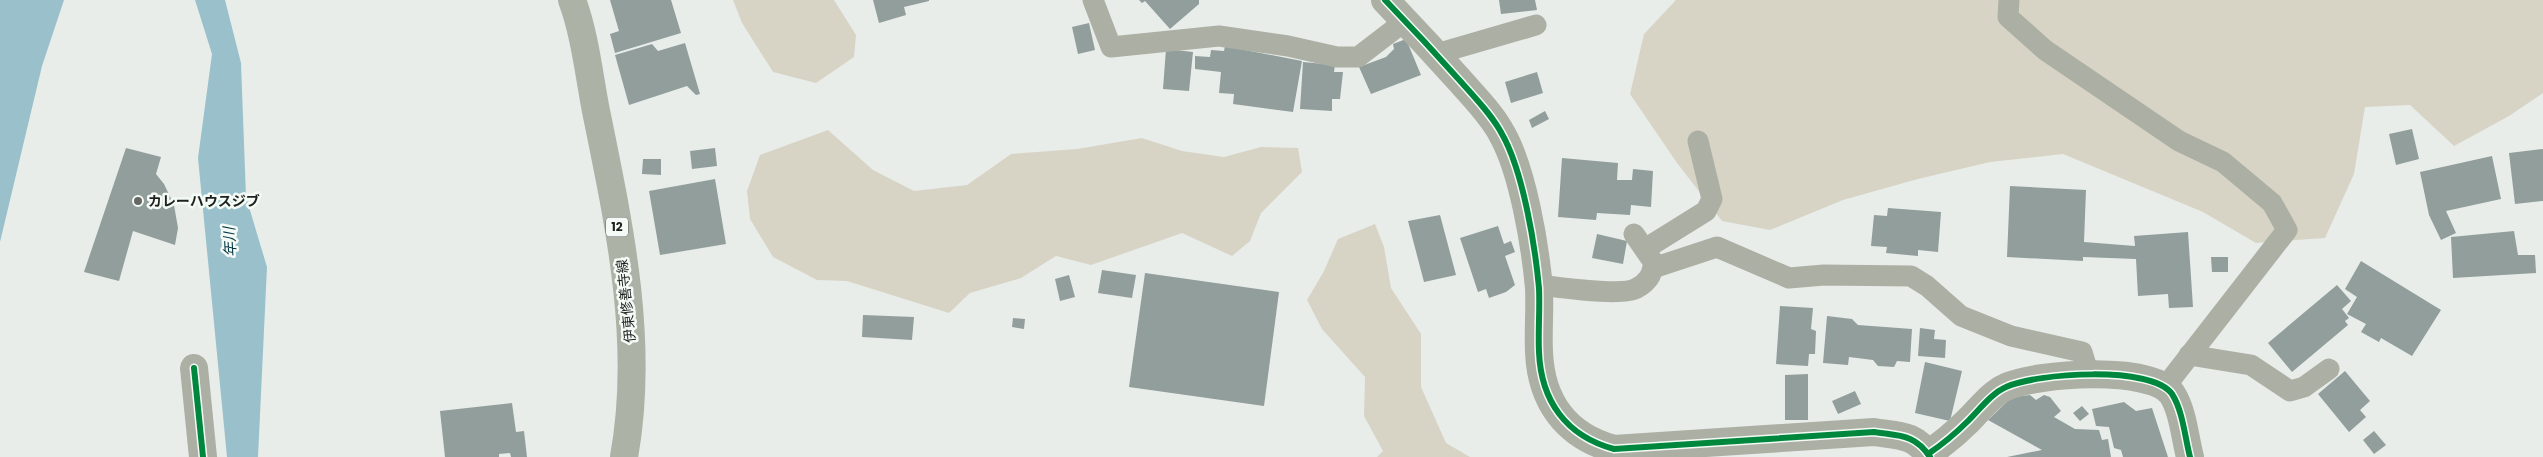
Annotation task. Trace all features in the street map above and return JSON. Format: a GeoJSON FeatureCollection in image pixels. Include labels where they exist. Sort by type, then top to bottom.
{"type":"FeatureCollection","features":[{"type":"Feature","properties":{"kind":"main road","name":"伊東修善寺線"},"geometry":{"type":"LineString","coordinates":[[572,0],[612,189],[632,328],[631,420],[624,457]]}},
{"type":"Feature","properties":{"kind":"street"},"geometry":{"type":"LineString","coordinates":[[1385,0],[1482,106],[1502,134],[1516,168],[1527,216],[1539,286],[1539,354],[1547,396],[1558,413],[1572,428],[1593,444],[1614,450],[1874,432],[1906,436],[1923,445],[1929,456],[2005,387],[2031,379],[2089,375],[2152,380],[2165,387],[2173,395],[2179,411],[2190,457]]}},
{"type":"Feature","properties":{"kind":"street"},"geometry":{"type":"LineString","coordinates":[[194,368],[203,457]]}},
{"type":"Feature","properties":{"kind":"lane"},"geometry":{"type":"LineString","coordinates":[[1093,0],[1112,47],[1219,36],[1288,46],[1337,57],[1358,57],[1405,21]]}},
{"type":"Feature","properties":{"kind":"lane"},"geometry":{"type":"LineString","coordinates":[[2009,0],[2008,17],[2045,50],[2179,141],[2223,162],[2272,203],[2287,230],[2165,387]]}},
{"type":"Feature","properties":{"kind":"lane"},"geometry":{"type":"LineString","coordinates":[[1436,54],[1536,25]]}},
{"type":"Feature","properties":{"kind":"lane"},"geometry":{"type":"LineString","coordinates":[[1644,250],[1706,211],[1712,199],[1698,141]]}},
{"type":"Feature","properties":{"kind":"lane"},"geometry":{"type":"LineString","coordinates":[[1644,250],[1717,247],[1789,278],[1824,275],[1910,276],[1927,286],[1961,316],[2011,336],[2082,352],[2089,375]]}},
{"type":"Feature","properties":{"kind":"lane"},"geometry":{"type":"LineString","coordinates":[[1539,286],[1622,292],[1636,289],[1652,276],[1644,250]]}},
{"type":"Feature","properties":{"kind":"lane"},"geometry":{"type":"LineString","coordinates":[[2189,355],[2251,365],[2290,391],[2304,387],[2329,369]]}},
{"type":"Feature","properties":{"kind":"shaded area"},"geometry":{"type":"Polygon","coordinates":[[[733,0],[834,0],[856,35],[854,57],[816,83],[773,72],[742,23],[733,0]]]}},
{"type":"Feature","properties":{"kind":"shaded area"},"geometry":{"type":"Polygon","coordinates":[[[1676,0],[2543,0],[2543,93],[2509,116],[2454,146],[2410,105],[2365,107],[2354,174],[2325,238],[2256,243],[2203,212],[2063,154],[1990,162],[1918,179],[1843,200],[1770,230],[1722,221],[1677,163],[1630,94],[1644,34],[1676,0]]]}},
{"type":"Feature","properties":{"kind":"shaded area"},"geometry":{"type":"Polygon","coordinates":[[[828,130],[873,170],[914,191],[967,185],[1011,154],[1077,149],[1142,138],[1182,151],[1224,157],[1261,147],[1298,148],[1302,172],[1261,213],[1250,241],[1232,256],[1182,233],[1091,265],[1056,256],[1021,278],[970,293],[949,313],[847,281],[817,280],[773,257],[750,219],[747,191],[760,155],[828,130]]]}},
{"type":"Feature","properties":{"kind":"shaded area"},"geometry":{"type":"Polygon","coordinates":[[[1375,224],[1384,247],[1391,288],[1421,334],[1421,387],[1446,443],[1470,457],[1377,457],[1383,451],[1364,416],[1365,377],[1322,329],[1307,300],[1324,271],[1338,239],[1375,224]]]}},
{"type":"Feature","properties":{"kind":"water"},"geometry":{"type":"Polygon","coordinates":[[[0,0],[64,0],[42,66],[0,242],[0,0]]]}},
{"type":"Feature","properties":{"kind":"water","name":"年川"},"geometry":{"type":"Polygon","coordinates":[[[195,0],[225,0],[241,63],[246,197],[267,267],[258,457],[227,457],[198,158],[212,54],[195,0]]]}},
{"type":"Feature","properties":{"kind":"building"},"geometry":{"type":"Polygon","coordinates":[[[610,0],[671,0],[681,33],[615,53],[610,34],[619,31],[610,0]]]}},
{"type":"Feature","properties":{"kind":"building"},"geometry":{"type":"Polygon","coordinates":[[[873,0],[929,1],[904,7],[906,15],[879,23],[873,0]]]}},
{"type":"Feature","properties":{"kind":"building"},"geometry":{"type":"Polygon","coordinates":[[[1139,0],[1199,0],[1199,4],[1170,29],[1145,1],[1142,3],[1139,0]]]}},
{"type":"Feature","properties":{"kind":"building"},"geometry":{"type":"Polygon","coordinates":[[[1499,0],[1535,0],[1537,10],[1501,14],[1499,0]]]}},
{"type":"Feature","properties":{"kind":"building"},"geometry":{"type":"Polygon","coordinates":[[[1089,23],[1095,50],[1078,54],[1072,27],[1089,23]]]}},
{"type":"Feature","properties":{"kind":"building"},"geometry":{"type":"Polygon","coordinates":[[[1406,39],[1421,75],[1371,94],[1359,67],[1386,57],[1394,49],[1393,44],[1406,39]]]}},
{"type":"Feature","properties":{"kind":"building"},"geometry":{"type":"Polygon","coordinates":[[[685,43],[700,94],[696,95],[687,86],[629,105],[615,55],[652,44],[658,51],[685,43]]]}},
{"type":"Feature","properties":{"kind":"building"},"geometry":{"type":"Polygon","coordinates":[[[1225,46],[1302,61],[1293,112],[1233,104],[1234,94],[1219,93],[1221,72],[1195,69],[1195,56],[1210,57],[1211,50],[1224,51],[1225,46]]]}},
{"type":"Feature","properties":{"kind":"building"},"geometry":{"type":"Polygon","coordinates":[[[1166,49],[1193,52],[1189,91],[1163,89],[1166,49]]]}},
{"type":"Feature","properties":{"kind":"building"},"geometry":{"type":"Polygon","coordinates":[[[1303,62],[1335,65],[1334,72],[1343,72],[1340,99],[1332,99],[1332,111],[1300,109],[1303,62]]]}},
{"type":"Feature","properties":{"kind":"building"},"geometry":{"type":"Polygon","coordinates":[[[1537,72],[1543,93],[1511,103],[1505,82],[1537,72]]]}},
{"type":"Feature","properties":{"kind":"building"},"geometry":{"type":"Polygon","coordinates":[[[1545,111],[1549,119],[1532,128],[1529,120],[1545,111]]]}},
{"type":"Feature","properties":{"kind":"building"},"geometry":{"type":"Polygon","coordinates":[[[2412,129],[2419,159],[2396,165],[2389,134],[2412,129]]]}},
{"type":"Feature","properties":{"kind":"building"},"geometry":{"type":"Polygon","coordinates":[[[126,148],[161,157],[156,174],[164,184],[174,205],[178,228],[175,245],[133,231],[119,281],[84,272],[126,148]]]}},
{"type":"Feature","properties":{"kind":"building"},"geometry":{"type":"Polygon","coordinates":[[[715,148],[717,166],[692,169],[690,151],[715,148]]]}},
{"type":"Feature","properties":{"kind":"building"},"geometry":{"type":"Polygon","coordinates":[[[2543,149],[2543,201],[2515,204],[2509,153],[2543,149]]]}},
{"type":"Feature","properties":{"kind":"building"},"geometry":{"type":"Polygon","coordinates":[[[2492,156],[2501,199],[2446,211],[2456,233],[2441,240],[2429,215],[2420,172],[2492,156]]]}},
{"type":"Feature","properties":{"kind":"building"},"geometry":{"type":"Polygon","coordinates":[[[1562,158],[1618,163],[1617,180],[1632,180],[1633,169],[1653,171],[1651,207],[1631,205],[1630,215],[1597,213],[1596,220],[1558,217],[1562,158]]]}},
{"type":"Feature","properties":{"kind":"building"},"geometry":{"type":"Polygon","coordinates":[[[643,159],[661,159],[661,175],[642,174],[643,159]]]}},
{"type":"Feature","properties":{"kind":"building"},"geometry":{"type":"Polygon","coordinates":[[[715,179],[726,244],[660,255],[649,191],[715,179]]]}},
{"type":"Feature","properties":{"kind":"building"},"geometry":{"type":"Polygon","coordinates":[[[2010,186],[2086,190],[2084,242],[2135,246],[2134,236],[2188,232],[2193,307],[2169,308],[2168,294],[2138,296],[2136,259],[2083,257],[2083,261],[2007,257],[2010,186]]]}},
{"type":"Feature","properties":{"kind":"building"},"geometry":{"type":"Polygon","coordinates":[[[1888,208],[1941,212],[1938,252],[1918,250],[1918,256],[1886,253],[1887,247],[1871,246],[1874,215],[1887,216],[1888,208]]]}},
{"type":"Feature","properties":{"kind":"building"},"geometry":{"type":"Polygon","coordinates":[[[1440,215],[1456,275],[1424,282],[1408,221],[1440,215]]]}},
{"type":"Feature","properties":{"kind":"building"},"geometry":{"type":"Polygon","coordinates":[[[1498,226],[1504,244],[1511,241],[1515,252],[1505,256],[1515,285],[1506,292],[1489,298],[1486,289],[1478,292],[1460,238],[1498,226]]]}},
{"type":"Feature","properties":{"kind":"building"},"geometry":{"type":"Polygon","coordinates":[[[2514,231],[2518,255],[2535,255],[2536,273],[2453,278],[2451,237],[2514,231]]]}},
{"type":"Feature","properties":{"kind":"building"},"geometry":{"type":"Polygon","coordinates":[[[1597,234],[1627,241],[1623,264],[1592,258],[1597,234]]]}},
{"type":"Feature","properties":{"kind":"building"},"geometry":{"type":"Polygon","coordinates":[[[2211,257],[2228,257],[2228,272],[2212,272],[2211,257]]]}},
{"type":"Feature","properties":{"kind":"building"},"geometry":{"type":"Polygon","coordinates":[[[2361,261],[2441,310],[2412,356],[2381,338],[2379,342],[2361,332],[2366,324],[2347,314],[2357,297],[2345,289],[2361,261]]]}},
{"type":"Feature","properties":{"kind":"building"},"geometry":{"type":"Polygon","coordinates":[[[1102,270],[1136,275],[1132,298],[1098,293],[1102,270]]]}},
{"type":"Feature","properties":{"kind":"building"},"geometry":{"type":"Polygon","coordinates":[[[1145,273],[1279,292],[1264,406],[1129,387],[1145,273]]]}},
{"type":"Feature","properties":{"kind":"building"},"geometry":{"type":"Polygon","coordinates":[[[1069,275],[1075,297],[1060,301],[1055,279],[1069,275]]]}},
{"type":"Feature","properties":{"kind":"building"},"geometry":{"type":"Polygon","coordinates":[[[2337,285],[2351,301],[2342,309],[2349,318],[2345,321],[2348,325],[2292,372],[2268,343],[2337,285]]]}},
{"type":"Feature","properties":{"kind":"building"},"geometry":{"type":"Polygon","coordinates":[[[1780,306],[1813,308],[1811,329],[1816,331],[1815,354],[1809,354],[1808,366],[1776,364],[1780,306]]]}},
{"type":"Feature","properties":{"kind":"building"},"geometry":{"type":"Polygon","coordinates":[[[863,315],[914,317],[912,340],[862,337],[863,315]]]}},
{"type":"Feature","properties":{"kind":"building"},"geometry":{"type":"Polygon","coordinates":[[[1827,316],[1852,319],[1858,325],[1912,329],[1910,362],[1897,361],[1894,367],[1878,366],[1873,360],[1849,357],[1848,365],[1823,363],[1827,316]]]}},
{"type":"Feature","properties":{"kind":"building"},"geometry":{"type":"Polygon","coordinates":[[[1013,318],[1025,319],[1024,329],[1012,327],[1013,318]]]}},
{"type":"Feature","properties":{"kind":"building"},"geometry":{"type":"Polygon","coordinates":[[[1920,328],[1935,330],[1934,339],[1946,340],[1945,358],[1918,356],[1920,328]]]}},
{"type":"Feature","properties":{"kind":"building"},"geometry":{"type":"Polygon","coordinates":[[[1925,362],[1962,371],[1950,421],[1915,413],[1925,362]]]}},
{"type":"Feature","properties":{"kind":"building"},"geometry":{"type":"Polygon","coordinates":[[[2345,371],[2370,401],[2360,410],[2366,417],[2349,432],[2318,394],[2345,371]]]}},
{"type":"Feature","properties":{"kind":"building"},"geometry":{"type":"Polygon","coordinates":[[[1808,374],[1808,420],[1785,420],[1785,375],[1808,374]]]}},
{"type":"Feature","properties":{"kind":"building"},"geometry":{"type":"Polygon","coordinates":[[[1855,391],[1861,404],[1838,414],[1832,401],[1855,391]]]}},
{"type":"Feature","properties":{"kind":"building"},"geometry":{"type":"Polygon","coordinates":[[[2030,395],[2036,400],[2044,395],[2050,397],[2061,411],[2054,417],[2075,429],[2099,430],[2102,440],[2108,439],[2111,457],[2007,457],[2042,450],[1988,420],[2012,397],[2030,395]]]}},
{"type":"Feature","properties":{"kind":"building"},"geometry":{"type":"Polygon","coordinates":[[[2124,402],[2136,411],[2152,408],[2168,457],[2123,457],[2121,450],[2114,448],[2109,427],[2096,426],[2092,409],[2124,402]]]}},
{"type":"Feature","properties":{"kind":"building"},"geometry":{"type":"Polygon","coordinates":[[[512,403],[516,432],[524,431],[527,457],[511,457],[510,453],[499,454],[499,457],[445,457],[440,411],[512,403]]]}},
{"type":"Feature","properties":{"kind":"building"},"geometry":{"type":"Polygon","coordinates":[[[2082,406],[2089,414],[2080,421],[2073,413],[2082,406]]]}},
{"type":"Feature","properties":{"kind":"building"},"geometry":{"type":"Polygon","coordinates":[[[2374,431],[2386,445],[2374,454],[2363,440],[2374,431]]]}},
{"type":"Feature","properties":{"kind":"cycle path"},"geometry":{"type":"LineString","coordinates":[[1385,0],[1484,107],[1494,120],[1509,149],[1522,188],[1534,251],[1539,288],[1539,352],[1541,370],[1551,401],[1570,426],[1597,443],[1614,449],[1874,432],[1906,437],[1913,440],[1930,457]]}},
{"type":"Feature","properties":{"kind":"cycle path"},"geometry":{"type":"LineString","coordinates":[[194,368],[203,457]]}},
{"type":"Feature","properties":{"kind":"cycle path"},"geometry":{"type":"LineString","coordinates":[[1928,454],[1959,429],[1991,397],[2006,387],[2042,378],[2093,374],[2119,375],[2142,379],[2160,385],[2172,394],[2181,416],[2190,457]]}},
{"type":"Feature","properties":{"kind":"place","name":"カレーハウスジブ"},"geometry":{"type":"Point","coordinates":[138,201]}}]}
